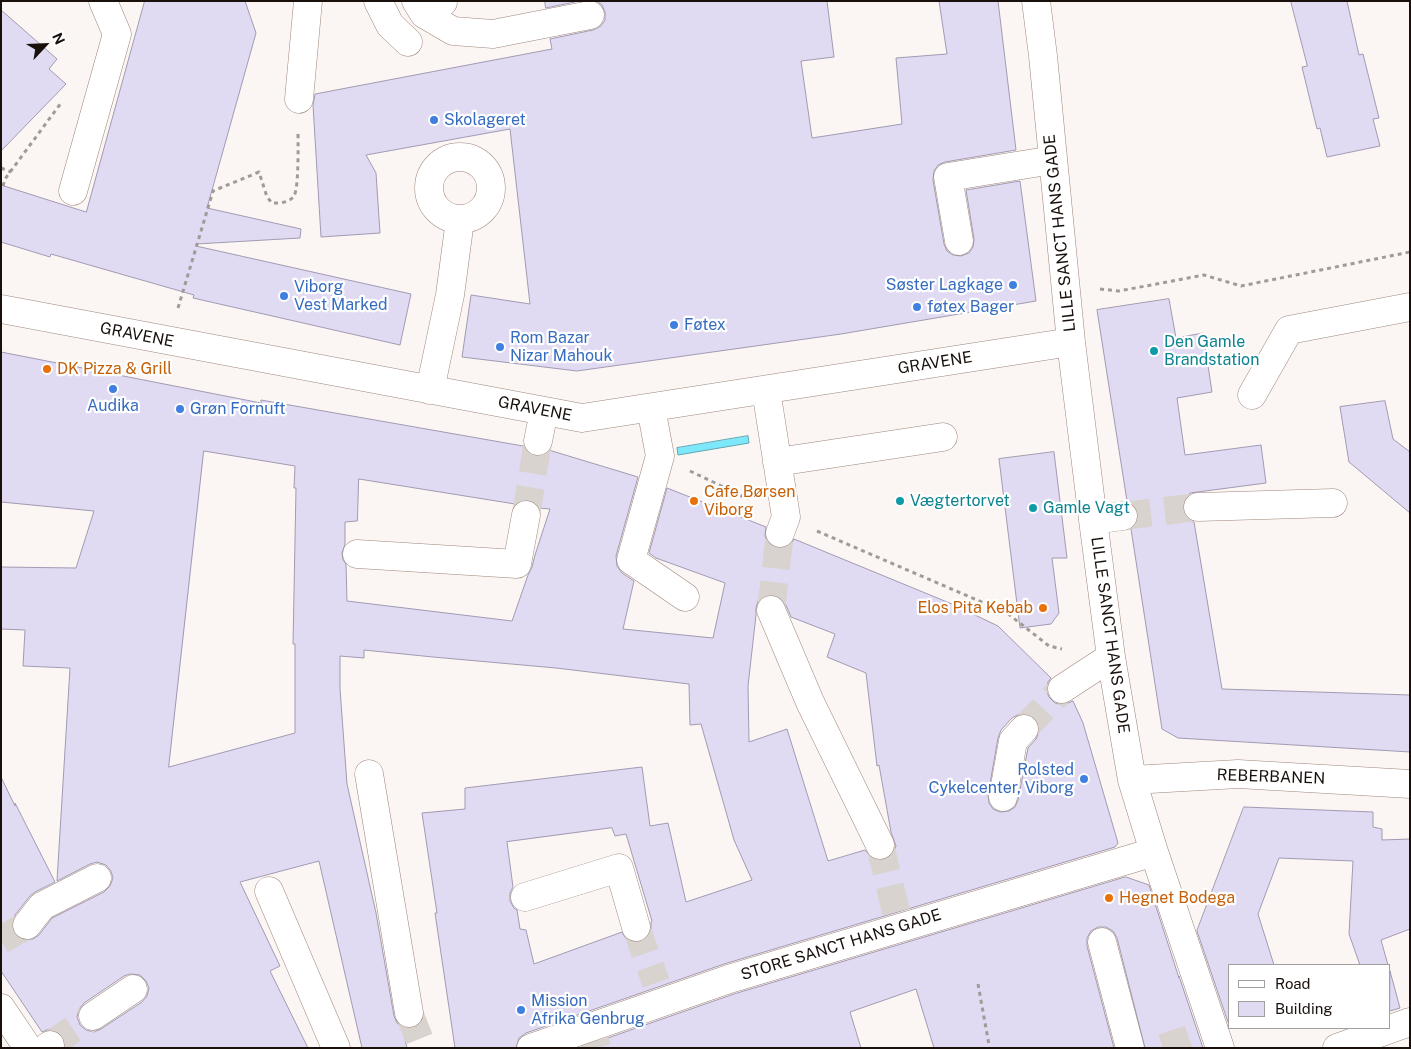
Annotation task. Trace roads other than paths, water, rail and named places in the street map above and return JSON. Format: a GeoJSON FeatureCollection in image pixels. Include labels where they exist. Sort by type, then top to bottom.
{"type":"FeatureCollection","features":[{"type":"Feature","properties":{"kind":"street"},"geometry":{"type":"LineString","coordinates":[[73,191],[117,34],[103,1]]}},
{"type":"Feature","properties":{"kind":"street"},"geometry":{"type":"LineString","coordinates":[[299,99],[308,1]]}},
{"type":"Feature","properties":{"kind":"street"},"geometry":{"type":"LineString","coordinates":[[378,1],[390,25],[408,42]]}},
{"type":"Feature","properties":{"kind":"street"},"geometry":{"type":"LineString","coordinates":[[416,1],[424,14],[453,32],[494,34],[590,15]]}},
{"type":"Feature","properties":{"kind":"street","name":"LILLE SANCT HANS GADE"},"geometry":{"type":"LineString","coordinates":[[1036,1],[1071,342],[1111,658],[1132,780],[1212,1038]]}},
{"type":"Feature","properties":{"kind":"street"},"geometry":{"type":"LineString","coordinates":[[959,241],[948,176],[1053,160]]}},
{"type":"Feature","properties":{"kind":"street"},"geometry":{"type":"LineString","coordinates":[[430,390],[450,295],[460,220]]}},
{"type":"Feature","properties":{"kind":"street"},"geometry":{"type":"LineString","coordinates":[[1252,395],[1289,330],[1410,307]]}},
{"type":"Feature","properties":{"kind":"street","name":"GRAVENE"},"geometry":{"type":"LineString","coordinates":[[1,309],[582,418],[1071,342]]}},
{"type":"Feature","properties":{"kind":"street"},"geometry":{"type":"LineString","coordinates":[[766,390],[777,462],[783,525]]}},
{"type":"Feature","properties":{"kind":"street"},"geometry":{"type":"LineString","coordinates":[[651,408],[660,456],[631,560],[684,597]]}},
{"type":"Feature","properties":{"kind":"street"},"geometry":{"type":"LineString","coordinates":[[538,441],[544,411]]}},
{"type":"Feature","properties":{"kind":"street"},"geometry":{"type":"LineString","coordinates":[[777,462],[944,437]]}},
{"type":"Feature","properties":{"kind":"street"},"geometry":{"type":"LineString","coordinates":[[1198,507],[1333,503]]}},
{"type":"Feature","properties":{"kind":"street"},"geometry":{"type":"LineString","coordinates":[[357,554],[517,564],[526,515]]}},
{"type":"Feature","properties":{"kind":"street"},"geometry":{"type":"LineString","coordinates":[[1093,520],[1123,516]]}},
{"type":"Feature","properties":{"kind":"street"},"geometry":{"type":"LineString","coordinates":[[770,610],[810,702],[880,845]]}},
{"type":"Feature","properties":{"kind":"street"},"geometry":{"type":"LineString","coordinates":[[1062,689],[1111,658]]}},
{"type":"Feature","properties":{"kind":"street"},"geometry":{"type":"LineString","coordinates":[[1004,797],[1013,741],[1024,729]]}},
{"type":"Feature","properties":{"kind":"street"},"geometry":{"type":"LineString","coordinates":[[369,774],[409,1013]]}},
{"type":"Feature","properties":{"kind":"street","name":"REBERBANEN"},"geometry":{"type":"LineString","coordinates":[[1132,780],[1238,774],[1410,784]]}},
{"type":"Feature","properties":{"kind":"street","name":"STORE SANCT HANS GADE"},"geometry":{"type":"LineString","coordinates":[[531,1048],[592,1034],[659,993],[729,979],[898,920],[1154,852]]}},
{"type":"Feature","properties":{"kind":"street"},"geometry":{"type":"LineString","coordinates":[[525,897],[619,868],[636,927]]}},
{"type":"Feature","properties":{"kind":"street"},"geometry":{"type":"LineString","coordinates":[[27,925],[42,906],[97,878]]}},
{"type":"Feature","properties":{"kind":"street"},"geometry":{"type":"LineString","coordinates":[[269,892],[336,1048]]}},
{"type":"Feature","properties":{"kind":"street"},"geometry":{"type":"LineString","coordinates":[[1102,942],[1130,1048]]}},
{"type":"Feature","properties":{"kind":"street"},"geometry":{"type":"LineString","coordinates":[[93,1016],[134,989]]}},
{"type":"Feature","properties":{"kind":"street"},"geometry":{"type":"LineString","coordinates":[[1,1008],[41,1047]]}},
{"type":"Feature","properties":{"kind":"street"},"geometry":{"type":"LineString","coordinates":[[1391,1029],[1410,1022]]}},
{"type":"Feature","properties":{"kind":"street"},"geometry":{"type":"LineString","coordinates":[[1337,1048],[1390,1029]]}},
{"type":"Feature","properties":{"kind":"water"},"geometry":{"type":"Polygon","coordinates":[[[748,436],[749,443],[678,455],[677,448],[748,436]]]}},
{"type":"Feature","properties":{"kind":"tunnel"},"geometry":{"type":"LineString","coordinates":[[526,515],[538,441]]}},
{"type":"Feature","properties":{"kind":"tunnel"},"geometry":{"type":"LineString","coordinates":[[1123,516],[1198,507]]}},
{"type":"Feature","properties":{"kind":"tunnel"},"geometry":{"type":"LineString","coordinates":[[771,610],[780,533]]}},
{"type":"Feature","properties":{"kind":"tunnel"},"geometry":{"type":"LineString","coordinates":[[1024,729],[1062,689]]}},
{"type":"Feature","properties":{"kind":"tunnel"},"geometry":{"type":"LineString","coordinates":[[880,845],[896,912]]}},
{"type":"Feature","properties":{"kind":"tunnel"},"geometry":{"type":"LineString","coordinates":[[1,940],[27,925]]}},
{"type":"Feature","properties":{"kind":"tunnel"},"geometry":{"type":"LineString","coordinates":[[636,927],[656,983]]}},
{"type":"Feature","properties":{"kind":"tunnel"},"geometry":{"type":"LineString","coordinates":[[409,1013],[423,1048]]}},
{"type":"Feature","properties":{"kind":"tunnel"},"geometry":{"type":"LineString","coordinates":[[50,1045],[93,1016]]}},
{"type":"Feature","properties":{"kind":"tunnel"},"geometry":{"type":"LineString","coordinates":[[1163,1048],[1201,1035]]}},
{"type":"Feature","properties":{"kind":"tunnel"},"geometry":{"type":"LineString","coordinates":[[595,1041],[597,1048]]}},
{"type":"Feature","properties":{"kind":"place","name":"Skolageret"},"geometry":{"type":"Point","coordinates":[434,120]}},
{"type":"Feature","properties":{"kind":"place","name":"Søster Lagkage"},"geometry":{"type":"Point","coordinates":[1013,285]}},
{"type":"Feature","properties":{"kind":"place","name":"Viborg Vest Marked"},"geometry":{"type":"Point","coordinates":[284,296]}},
{"type":"Feature","properties":{"kind":"place","name":"føtex Bager"},"geometry":{"type":"Point","coordinates":[917,307]}},
{"type":"Feature","properties":{"kind":"place","name":"Føtex"},"geometry":{"type":"Point","coordinates":[674,325]}},
{"type":"Feature","properties":{"kind":"place","name":"Rom Bazar Nizar Mahouk"},"geometry":{"type":"Point","coordinates":[500,347]}},
{"type":"Feature","properties":{"kind":"place","name":"Den Gamle Brandstation"},"geometry":{"type":"Point","coordinates":[1154,351]}},
{"type":"Feature","properties":{"kind":"place","name":"DK Pizza & Grill"},"geometry":{"type":"Point","coordinates":[47,369]}},
{"type":"Feature","properties":{"kind":"place","name":"Audika"},"geometry":{"type":"Point","coordinates":[113,389]}},
{"type":"Feature","properties":{"kind":"place","name":"Grøn Fornuft"},"geometry":{"type":"Point","coordinates":[180,409]}},
{"type":"Feature","properties":{"kind":"place","name":"Cafe Børsen Viborg"},"geometry":{"type":"Point","coordinates":[694,501]}},
{"type":"Feature","properties":{"kind":"place","name":"Vægtertorvet"},"geometry":{"type":"Point","coordinates":[900,501]}},
{"type":"Feature","properties":{"kind":"place","name":"Gamle Vagt"},"geometry":{"type":"Point","coordinates":[1033,508]}},
{"type":"Feature","properties":{"kind":"place","name":"Elos Pita Kebab"},"geometry":{"type":"Point","coordinates":[1043,608]}},
{"type":"Feature","properties":{"kind":"place","name":"Rolsted Cykelcenter, Viborg"},"geometry":{"type":"Point","coordinates":[1084,779]}},
{"type":"Feature","properties":{"kind":"place","name":"Hegnet Bodega"},"geometry":{"type":"Point","coordinates":[1109,898]}},
{"type":"Feature","properties":{"kind":"place","name":"Mission Afrika Genbrug"},"geometry":{"type":"Point","coordinates":[521,1010]}}]}
